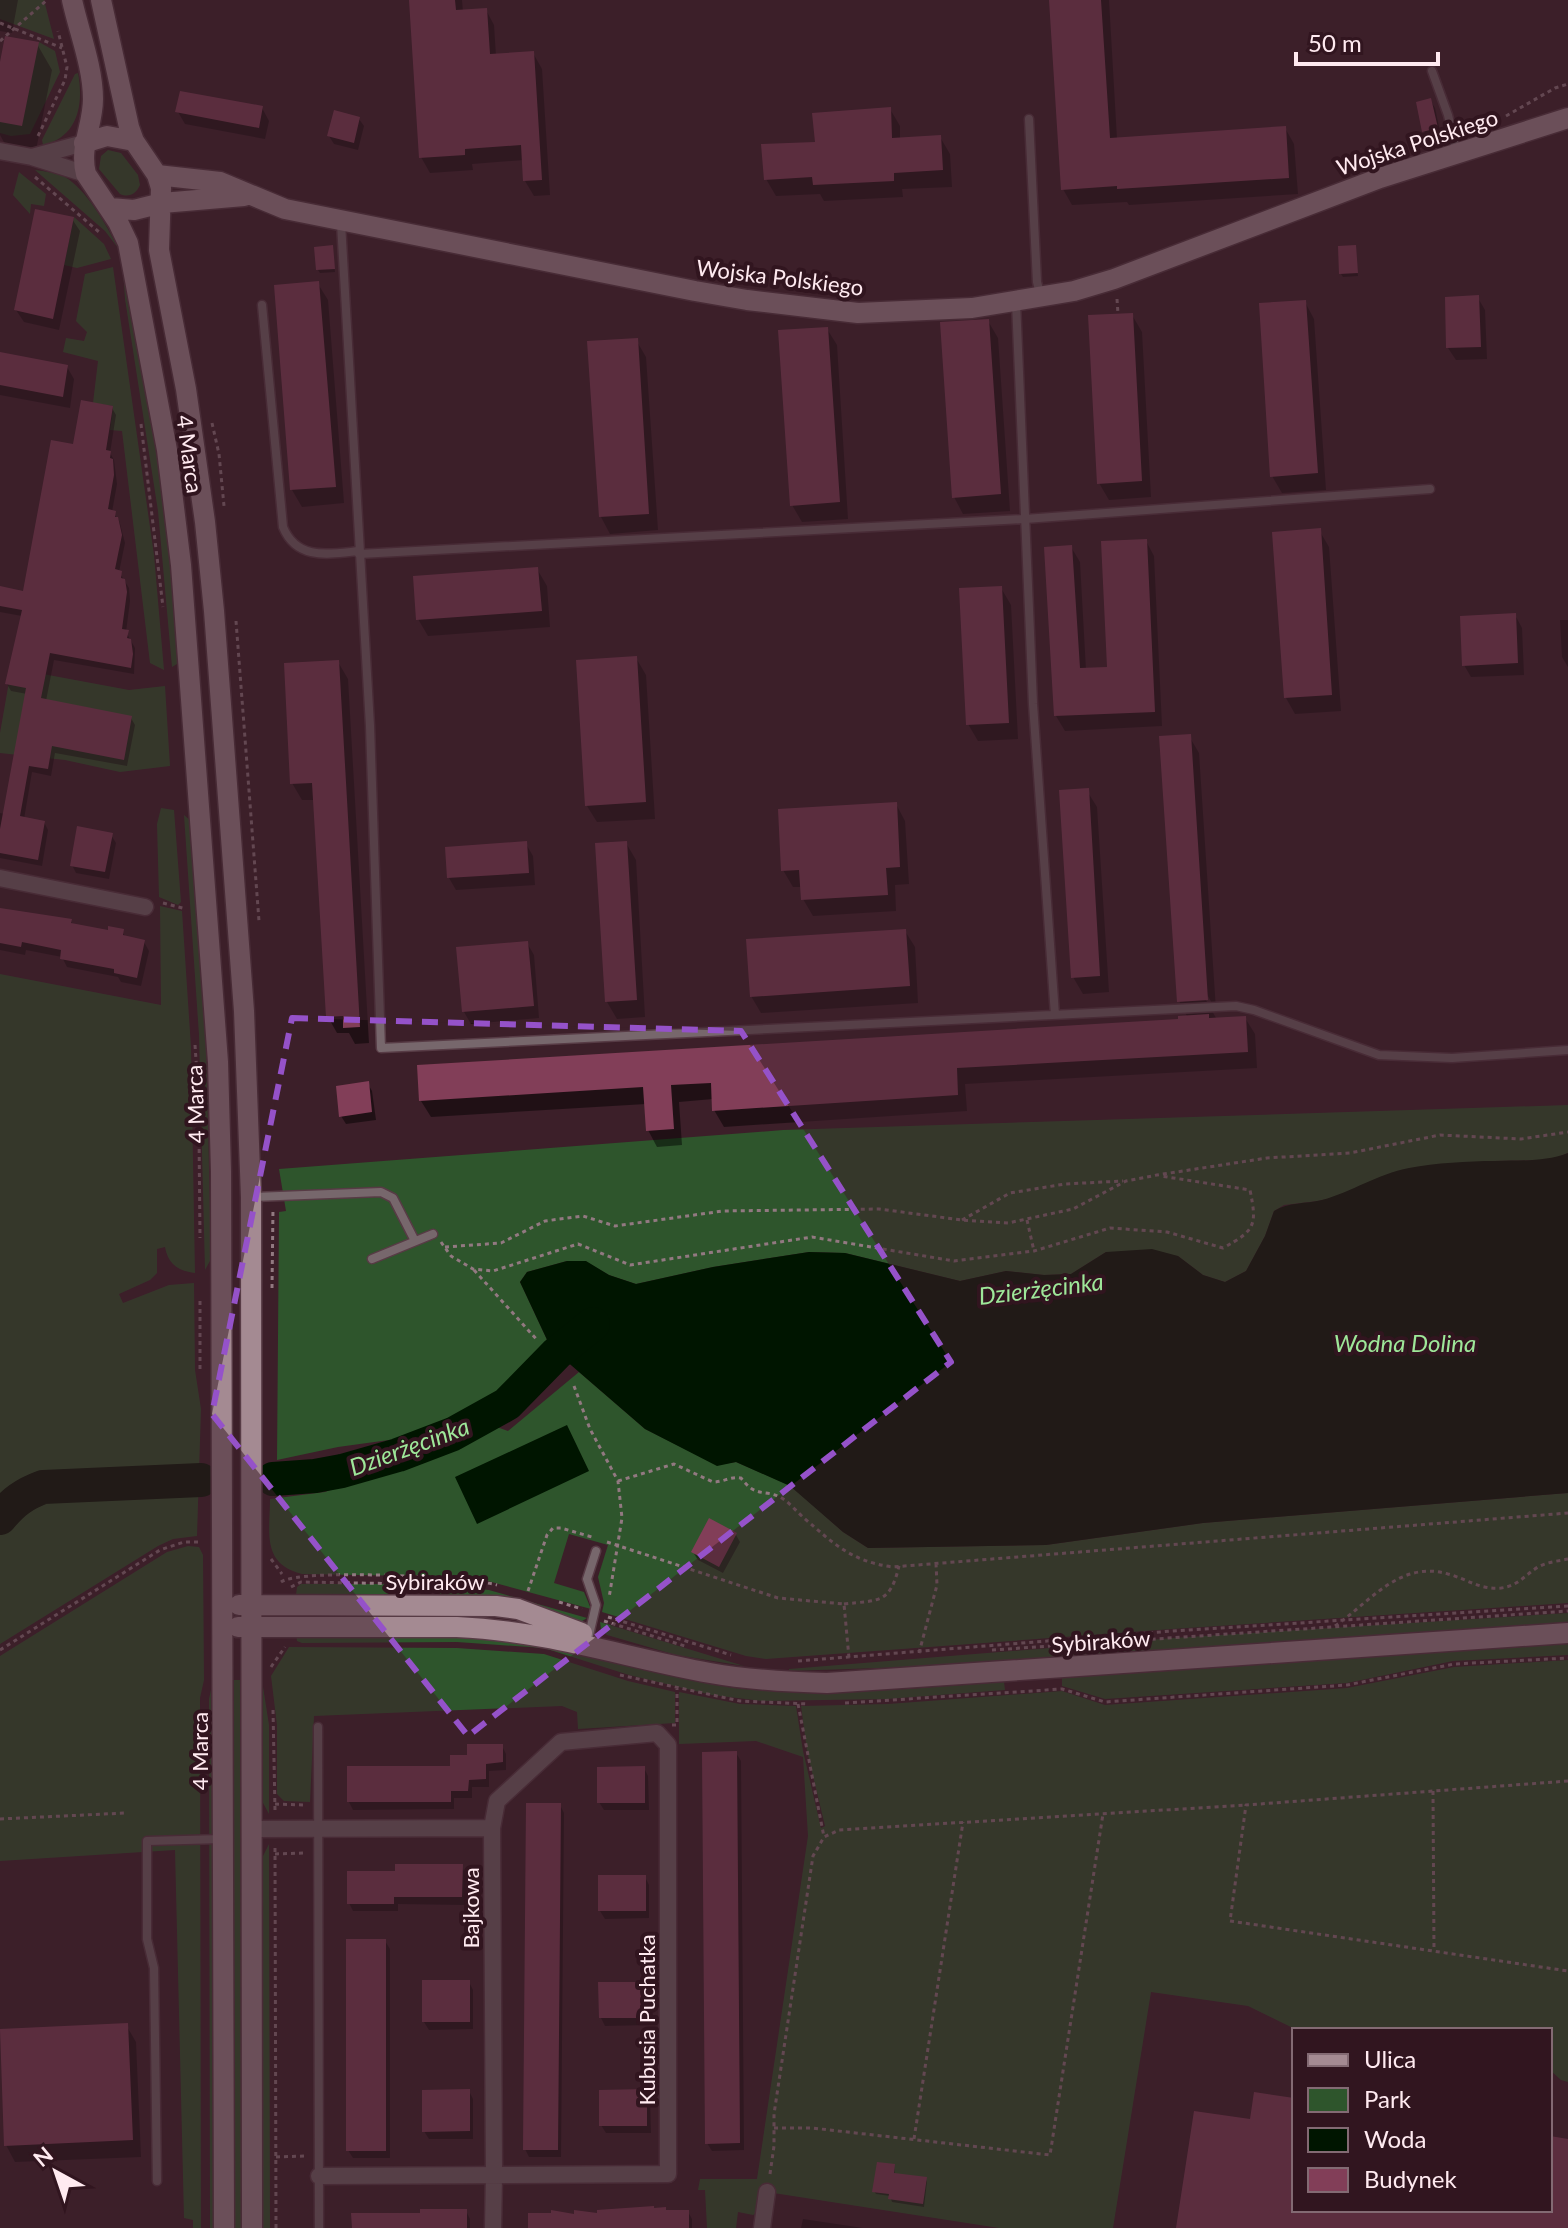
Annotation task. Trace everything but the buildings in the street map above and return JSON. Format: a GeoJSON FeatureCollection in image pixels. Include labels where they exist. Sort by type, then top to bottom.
{"type":"FeatureCollection","features":[{"type":"Feature","properties":{"kind":"main road"},"geometry":{"type":"LineString","coordinates":[[72,0],[93,91],[92,114],[82,160],[86,174]]}},
{"type":"Feature","properties":{"kind":"main road","name":"4 Marca"},"geometry":{"type":"LineString","coordinates":[[101,0],[134,141],[157,175],[162,203],[159,250],[190,417],[214,611],[243,996],[251,1197],[252,2228]]}},
{"type":"Feature","properties":{"kind":"main road","name":"Wojska Polskiego"},"geometry":{"type":"LineString","coordinates":[[157,175],[220,182],[285,209],[341,221],[747,300],[858,313],[972,308],[1041,297],[1114,279],[1380,178],[1568,118]]}},
{"type":"Feature","properties":{"kind":"main road"},"geometry":{"type":"LineString","coordinates":[[84,143],[107,136],[134,141]]}},
{"type":"Feature","properties":{"kind":"main road","name":"4 Marca"},"geometry":{"type":"LineString","coordinates":[[86,174],[110,208],[128,243],[169,464],[190,675],[216,1014],[220,1124],[224,2228]]}},
{"type":"Feature","properties":{"kind":"main road","name":"Wojska Polskiego"},"geometry":{"type":"LineString","coordinates":[[110,208],[134,210],[216,196],[254,196]]}},
{"type":"Feature","properties":{"kind":"main road","name":"Sybiraków"},"geometry":{"type":"LineString","coordinates":[[223,1605],[496,1606],[600,1621],[639,1656]]}},
{"type":"Feature","properties":{"kind":"main road","name":"Sybiraków"},"geometry":{"type":"LineString","coordinates":[[222,1627],[475,1627],[546,1636],[740,1678],[844,1682],[1568,1633]]}},
{"type":"Feature","properties":{"kind":"street"},"geometry":{"type":"LineString","coordinates":[[32,157],[84,143]]}},
{"type":"Feature","properties":{"kind":"street"},"geometry":{"type":"LineString","coordinates":[[0,151],[32,157],[86,174]]}},
{"type":"Feature","properties":{"kind":"street"},"geometry":{"type":"LineString","coordinates":[[0,878],[145,907]]}},
{"type":"Feature","properties":{"kind":"street"},"geometry":{"type":"LineString","coordinates":[[252,1829],[492,1828],[497,1801],[561,1742],[652,1732]]}},
{"type":"Feature","properties":{"kind":"street","name":"Kubusia Puchatka"},"geometry":{"type":"LineString","coordinates":[[319,2176],[668,2174],[668,1745],[661,1735],[652,1732]]}},
{"type":"Feature","properties":{"kind":"street","name":"Bajkowa"},"geometry":{"type":"LineString","coordinates":[[492,1828],[493,2228]]}},
{"type":"Feature","properties":{"kind":"street"},"geometry":{"type":"LineString","coordinates":[[762,2228],[767,2192]]}},
{"type":"Feature","properties":{"kind":"lane"},"geometry":{"type":"LineString","coordinates":[[1432,71],[1448,115],[1457,154]]}},
{"type":"Feature","properties":{"kind":"lane"},"geometry":{"type":"LineString","coordinates":[[1029,119],[1037,282],[1041,297]]}},
{"type":"Feature","properties":{"kind":"lane"},"geometry":{"type":"LineString","coordinates":[[341,221],[370,726],[381,1048],[1236,1006],[1379,1055],[1452,1058],[1568,1050]]}},
{"type":"Feature","properties":{"kind":"lane"},"geometry":{"type":"LineString","coordinates":[[1016,302],[1033,704],[1055,1015]]}},
{"type":"Feature","properties":{"kind":"lane"},"geometry":{"type":"LineString","coordinates":[[262,305],[283,527],[295,546],[321,555],[1025,519],[1430,489]]}},
{"type":"Feature","properties":{"kind":"lane"},"geometry":{"type":"LineString","coordinates":[[251,1197],[381,1192],[393,1198],[415,1241]]}},
{"type":"Feature","properties":{"kind":"lane"},"geometry":{"type":"LineString","coordinates":[[372,1259],[433,1234]]}},
{"type":"Feature","properties":{"kind":"lane"},"geometry":{"type":"LineString","coordinates":[[596,1551],[587,1579],[600,1621]]}},
{"type":"Feature","properties":{"kind":"lane"},"geometry":{"type":"LineString","coordinates":[[318,1727],[319,2228]]}},
{"type":"Feature","properties":{"kind":"lane"},"geometry":{"type":"LineString","coordinates":[[157,2181],[154,1968],[147,1939],[147,1841],[223,1839]]}},
{"type":"Feature","properties":{"kind":"path"},"geometry":{"type":"LineString","coordinates":[[0,41],[47,0]]}},
{"type":"Feature","properties":{"kind":"path"},"geometry":{"type":"LineString","coordinates":[[0,23],[62,48]]}},
{"type":"Feature","properties":{"kind":"path"},"geometry":{"type":"LineString","coordinates":[[56,24],[67,67]]}},
{"type":"Feature","properties":{"kind":"path"},"geometry":{"type":"LineString","coordinates":[[1496,122],[1555,88],[1568,84]]}},
{"type":"Feature","properties":{"kind":"path"},"geometry":{"type":"LineString","coordinates":[[141,425],[163,614]]}},
{"type":"Feature","properties":{"kind":"path"},"geometry":{"type":"LineString","coordinates":[[145,907],[158,902],[186,909],[185,902]]}},
{"type":"Feature","properties":{"kind":"path"},"geometry":{"type":"LineString","coordinates":[[195,1034],[197,1077]]}},
{"type":"Feature","properties":{"kind":"path"},"geometry":{"type":"LineString","coordinates":[[198,1122],[200,1246]]}},
{"type":"Feature","properties":{"kind":"path"},"geometry":{"type":"LineString","coordinates":[[962,1220],[1010,1193],[1065,1184],[1126,1181],[1267,1158],[1350,1153],[1440,1135],[1521,1139],[1568,1132]]}},
{"type":"Feature","properties":{"kind":"path"},"geometry":{"type":"LineString","coordinates":[[473,1269],[493,1271],[578,1244],[630,1265],[812,1237],[954,1261],[1034,1251],[1110,1228],[1167,1232],[1223,1248],[1246,1235],[1255,1216],[1250,1190],[1157,1175]]}},
{"type":"Feature","properties":{"kind":"path"},"geometry":{"type":"LineString","coordinates":[[445,1247],[501,1243],[545,1221],[583,1216],[615,1226],[723,1211],[879,1209],[1008,1223],[1073,1209],[1126,1181]]}},
{"type":"Feature","properties":{"kind":"path"},"geometry":{"type":"LineString","coordinates":[[1027,1219],[1034,1251]]}},
{"type":"Feature","properties":{"kind":"path"},"geometry":{"type":"LineString","coordinates":[[433,1234],[451,1256],[473,1269],[538,1341]]}},
{"type":"Feature","properties":{"kind":"path"},"geometry":{"type":"LineString","coordinates":[[200,1292],[201,1375]]}},
{"type":"Feature","properties":{"kind":"path"},"geometry":{"type":"LineString","coordinates":[[574,1386],[590,1429],[618,1481],[622,1518],[608,1602]]}},
{"type":"Feature","properties":{"kind":"path"},"geometry":{"type":"LineString","coordinates":[[618,1481],[674,1464],[713,1482],[741,1478],[747,1486],[761,1494],[780,1497],[839,1548],[867,1563],[899,1566],[1568,1513]]}},
{"type":"Feature","properties":{"kind":"path"},"geometry":{"type":"LineString","coordinates":[[538,1596],[527,1596],[547,1535],[553,1528],[618,1545],[778,1598],[844,1604],[876,1601],[894,1588],[899,1566]]}},
{"type":"Feature","properties":{"kind":"path"},"geometry":{"type":"LineString","coordinates":[[0,1650],[165,1548],[184,1542],[203,1542]]}},
{"type":"Feature","properties":{"kind":"path"},"geometry":{"type":"LineString","coordinates":[[1335,1626],[1399,1577],[1416,1570],[1434,1570],[1485,1588],[1503,1588],[1520,1583],[1539,1567],[1568,1559]]}},
{"type":"Feature","properties":{"kind":"path"},"geometry":{"type":"LineString","coordinates":[[919,1654],[937,1585],[936,1563]]}},
{"type":"Feature","properties":{"kind":"path"},"geometry":{"type":"LineString","coordinates":[[281,1582],[302,1577],[383,1576],[473,1580],[503,1586]]}},
{"type":"Feature","properties":{"kind":"path"},"geometry":{"type":"LineString","coordinates":[[548,1599],[590,1611]]}},
{"type":"Feature","properties":{"kind":"path"},"geometry":{"type":"LineString","coordinates":[[844,1604],[849,1659]]}},
{"type":"Feature","properties":{"kind":"path"},"geometry":{"type":"LineString","coordinates":[[919,1654],[1343,1620],[1568,1608]]}},
{"type":"Feature","properties":{"kind":"path"},"geometry":{"type":"LineString","coordinates":[[789,1664],[1568,1608]]}},
{"type":"Feature","properties":{"kind":"path"},"geometry":{"type":"LineString","coordinates":[[600,1621],[732,1658]]}},
{"type":"Feature","properties":{"kind":"path"},"geometry":{"type":"LineString","coordinates":[[268,1675],[288,1643]]}},
{"type":"Feature","properties":{"kind":"path"},"geometry":{"type":"LineString","coordinates":[[652,1732],[664,1726],[677,1725],[677,1689]]}},
{"type":"Feature","properties":{"kind":"path"},"geometry":{"type":"LineString","coordinates":[[798,1704],[824,1837]]}},
{"type":"Feature","properties":{"kind":"path"},"geometry":{"type":"LineString","coordinates":[[273,1710],[275,1819]]}},
{"type":"Feature","properties":{"kind":"path"},"geometry":{"type":"LineString","coordinates":[[767,2192],[776,2099],[813,1856],[824,1837],[839,1830],[1568,1781]]}},
{"type":"Feature","properties":{"kind":"path"},"geometry":{"type":"LineString","coordinates":[[1433,1791],[1434,1952]]}},
{"type":"Feature","properties":{"kind":"path"},"geometry":{"type":"LineString","coordinates":[[275,1804],[318,1805]]}},
{"type":"Feature","properties":{"kind":"path"},"geometry":{"type":"LineString","coordinates":[[1246,1805],[1230,1921],[1568,1971]]}},
{"type":"Feature","properties":{"kind":"path"},"geometry":{"type":"LineString","coordinates":[[0,1819],[126,1813]]}},
{"type":"Feature","properties":{"kind":"path"},"geometry":{"type":"LineString","coordinates":[[774,2128],[812,2128],[1050,2155],[1103,1814]]}},
{"type":"Feature","properties":{"kind":"path"},"geometry":{"type":"LineString","coordinates":[[913,2139],[963,1822]]}},
{"type":"Feature","properties":{"kind":"path"},"geometry":{"type":"LineString","coordinates":[[275,1839],[276,2228]]}},
{"type":"Feature","properties":{"kind":"path"},"geometry":{"type":"LineString","coordinates":[[275,1854],[318,1853]]}},
{"type":"Feature","properties":{"kind":"path"},"geometry":{"type":"LineString","coordinates":[[276,2157],[319,2156]]}},
{"type":"Feature","properties":{"kind":"highlighted area"},"geometry":{"type":"Polygon","coordinates":[[[292,1018],[741,1031],[951,1362],[468,1736],[212,1414],[292,1018]]]}},
{"type":"Feature","properties":{"kind":"green space"},"geometry":{"type":"Polygon","coordinates":[[[0,0],[44,0],[54,39],[0,19],[0,0]]]}},
{"type":"Feature","properties":{"kind":"green space"},"geometry":{"type":"Polygon","coordinates":[[[39,42],[55,51],[60,72],[30,134],[11,136],[0,133],[0,122],[39,42]]]}},
{"type":"Feature","properties":{"kind":"green space"},"geometry":{"type":"Polygon","coordinates":[[[78,73],[80,96],[76,118],[64,135],[43,145],[42,140],[78,73]]]}},
{"type":"Feature","properties":{"kind":"green space"},"geometry":{"type":"Polygon","coordinates":[[[108,150],[121,153],[138,175],[140,185],[132,194],[120,194],[99,169],[101,156],[108,150]]]}},
{"type":"Feature","properties":{"kind":"green space"},"geometry":{"type":"Polygon","coordinates":[[[35,170],[65,177],[81,190],[96,209],[118,248],[105,231],[35,170]]]}},
{"type":"Feature","properties":{"kind":"green space"},"geometry":{"type":"Polygon","coordinates":[[[19,172],[46,194],[44,206],[31,204],[30,214],[13,195],[19,172]]]}},
{"type":"Feature","properties":{"kind":"green space"},"geometry":{"type":"Polygon","coordinates":[[[74,217],[104,244],[111,259],[77,268],[64,265],[74,217]]]}},
{"type":"Feature","properties":{"kind":"green space"},"geometry":{"type":"Polygon","coordinates":[[[113,267],[154,555],[164,670],[150,663],[122,431],[110,430],[113,406],[93,403],[98,361],[63,352],[66,338],[84,341],[87,332],[76,321],[85,274],[113,267]]]}},
{"type":"Feature","properties":{"kind":"green space"},"geometry":{"type":"Polygon","coordinates":[[[123,269],[162,491],[179,640],[177,664],[172,667],[158,511],[123,269]]]}},
{"type":"Feature","properties":{"kind":"green space"},"geometry":{"type":"Polygon","coordinates":[[[43,674],[129,690],[165,686],[170,766],[120,772],[65,760],[0,753],[0,733],[10,676],[43,674]]]}},
{"type":"Feature","properties":{"kind":"green space"},"geometry":{"type":"Polygon","coordinates":[[[161,808],[174,810],[181,902],[178,905],[159,897],[157,824],[161,808]]]}},
{"type":"Feature","properties":{"kind":"green space"},"geometry":{"type":"Polygon","coordinates":[[[184,815],[191,821],[206,1032],[211,1259],[205,1270],[199,1035],[184,815]]]}},
{"type":"Feature","properties":{"kind":"green space"},"geometry":{"type":"Polygon","coordinates":[[[160,906],[182,911],[191,1047],[195,1273],[175,1266],[165,1247],[157,1249],[157,1273],[150,1280],[119,1294],[123,1303],[169,1285],[194,1283],[195,1370],[201,1409],[197,1536],[173,1539],[158,1546],[0,1644],[0,974],[161,1005],[160,906]]]}},
{"type":"Feature","properties":{"kind":"green space"},"geometry":{"type":"Polygon","coordinates":[[[1568,1105],[1568,1153],[1550,1160],[1490,1161],[1318,1201],[1284,1205],[1274,1211],[1265,1236],[1246,1271],[1225,1282],[1203,1275],[1178,1256],[1106,1252],[1071,1274],[1006,1271],[960,1281],[845,1253],[809,1252],[713,1267],[636,1284],[609,1275],[585,1261],[567,1261],[527,1272],[520,1282],[549,1344],[502,1392],[418,1436],[338,1447],[277,1460],[279,1212],[286,1211],[279,1169],[783,1130],[1568,1105]]]}},
{"type":"Feature","properties":{"kind":"green space"},"geometry":{"type":"Polygon","coordinates":[[[579,1372],[645,1429],[717,1465],[736,1462],[791,1486],[843,1532],[868,1548],[1046,1545],[1203,1523],[1568,1493],[1568,1603],[766,1659],[746,1656],[602,1612],[604,1603],[598,1577],[608,1545],[569,1534],[554,1583],[584,1592],[591,1609],[473,1577],[302,1574],[280,1563],[274,1555],[269,1535],[270,1499],[325,1492],[494,1426],[508,1431],[579,1372]]]}},
{"type":"Feature","properties":{"kind":"green space"},"geometry":{"type":"Polygon","coordinates":[[[188,1546],[199,1547],[203,1555],[204,1680],[200,1698],[201,2228],[193,2228],[193,2220],[184,2218],[175,1850],[0,1861],[0,1656],[167,1552],[188,1546]]]}},
{"type":"Feature","properties":{"kind":"green space"},"geometry":{"type":"Polygon","coordinates":[[[301,1584],[389,1584],[389,1594],[296,1595],[297,1587],[301,1584]]]}},
{"type":"Feature","properties":{"kind":"green space"},"geometry":{"type":"Polygon","coordinates":[[[440,1585],[489,1590],[587,1618],[579,1623],[502,1598],[440,1594],[440,1585]]]}},
{"type":"Feature","properties":{"kind":"green space"},"geometry":{"type":"Polygon","coordinates":[[[1568,1613],[1568,1622],[908,1667],[789,1671],[1173,1638],[1568,1613]]]}},
{"type":"Feature","properties":{"kind":"green space"},"geometry":{"type":"Polygon","coordinates":[[[600,1622],[744,1666],[676,1655],[607,1635],[601,1629],[600,1622]]]}},
{"type":"Feature","properties":{"kind":"green space"},"geometry":{"type":"Polygon","coordinates":[[[296,1633],[432,1634],[534,1642],[590,1651],[699,1681],[744,1689],[842,1692],[1004,1682],[1005,1690],[887,1699],[762,1701],[712,1695],[629,1675],[544,1648],[457,1642],[302,1643],[297,1641],[296,1633]]]}},
{"type":"Feature","properties":{"kind":"green space"},"geometry":{"type":"Polygon","coordinates":[[[1568,1644],[1568,1655],[1453,1661],[1347,1683],[1105,1699],[1062,1686],[1062,1678],[1568,1644]]]}},
{"type":"Feature","properties":{"kind":"green space"},"geometry":{"type":"Polygon","coordinates":[[[289,1647],[457,1648],[544,1654],[628,1681],[675,1692],[675,1723],[578,1729],[577,1712],[562,1706],[314,1716],[310,1802],[284,1801],[277,1794],[277,1725],[271,1676],[289,1647]]]}},
{"type":"Feature","properties":{"kind":"green space"},"geometry":{"type":"Polygon","coordinates":[[[1568,1660],[1568,2082],[1552,2072],[1552,2028],[1293,2028],[1248,2006],[1151,1992],[1113,2228],[999,2228],[767,2192],[758,2212],[753,2215],[738,2212],[736,2228],[707,2228],[705,2190],[698,2190],[700,2179],[757,2179],[808,1836],[803,1757],[756,1741],[679,1744],[679,1692],[740,1704],[796,1706],[821,1828],[825,1826],[807,1751],[801,1706],[888,1704],[1062,1691],[1105,1705],[1347,1688],[1454,1667],[1568,1660]]]}},
{"type":"Feature","properties":{"kind":"green space"},"geometry":{"type":"Polygon","coordinates":[[[213,1680],[214,2228],[210,2228],[209,1699],[213,1680]]]}},
{"type":"Feature","properties":{"kind":"green space"},"geometry":{"type":"Polygon","coordinates":[[[233,1680],[242,1680],[242,2228],[235,2228],[233,1680]]]}},
{"type":"Feature","properties":{"kind":"green space"},"geometry":{"type":"Polygon","coordinates":[[[262,1680],[269,1725],[269,1814],[262,1801],[262,1680]]]}},
{"type":"Feature","properties":{"kind":"green space"},"geometry":{"type":"Polygon","coordinates":[[[269,1844],[270,2228],[263,2228],[262,1858],[269,1844]]]}},
{"type":"Feature","properties":{"kind":"water","name":"Wodna Dolina"},"geometry":{"type":"Polygon","coordinates":[[[1568,1153],[1568,1493],[1203,1523],[1046,1545],[868,1548],[843,1532],[790,1486],[736,1462],[717,1466],[645,1429],[549,1344],[520,1282],[527,1272],[567,1261],[586,1261],[609,1275],[636,1284],[713,1267],[809,1252],[845,1253],[960,1281],[1006,1271],[1071,1274],[1106,1252],[1152,1249],[1178,1256],[1203,1275],[1225,1282],[1246,1271],[1265,1236],[1274,1211],[1280,1208],[1322,1200],[1409,1168],[1541,1159],[1568,1153]]]}},
{"type":"Feature","properties":{"kind":"water"},"geometry":{"type":"Polygon","coordinates":[[[567,1425],[589,1471],[477,1524],[455,1477],[567,1425]]]}},
{"type":"Feature","properties":{"kind":"waterway","name":"Dzierżęcinka"},"geometry":{"type":"LineString","coordinates":[[273,1479],[342,1471],[398,1455],[453,1434],[507,1404],[557,1353],[593,1324]]}},
{"type":"Feature","properties":{"kind":"waterway","name":"Dzierżęcinka"},"geometry":{"type":"LineString","coordinates":[[0,1518],[19,1499],[43,1487],[201,1480]]}}]}
